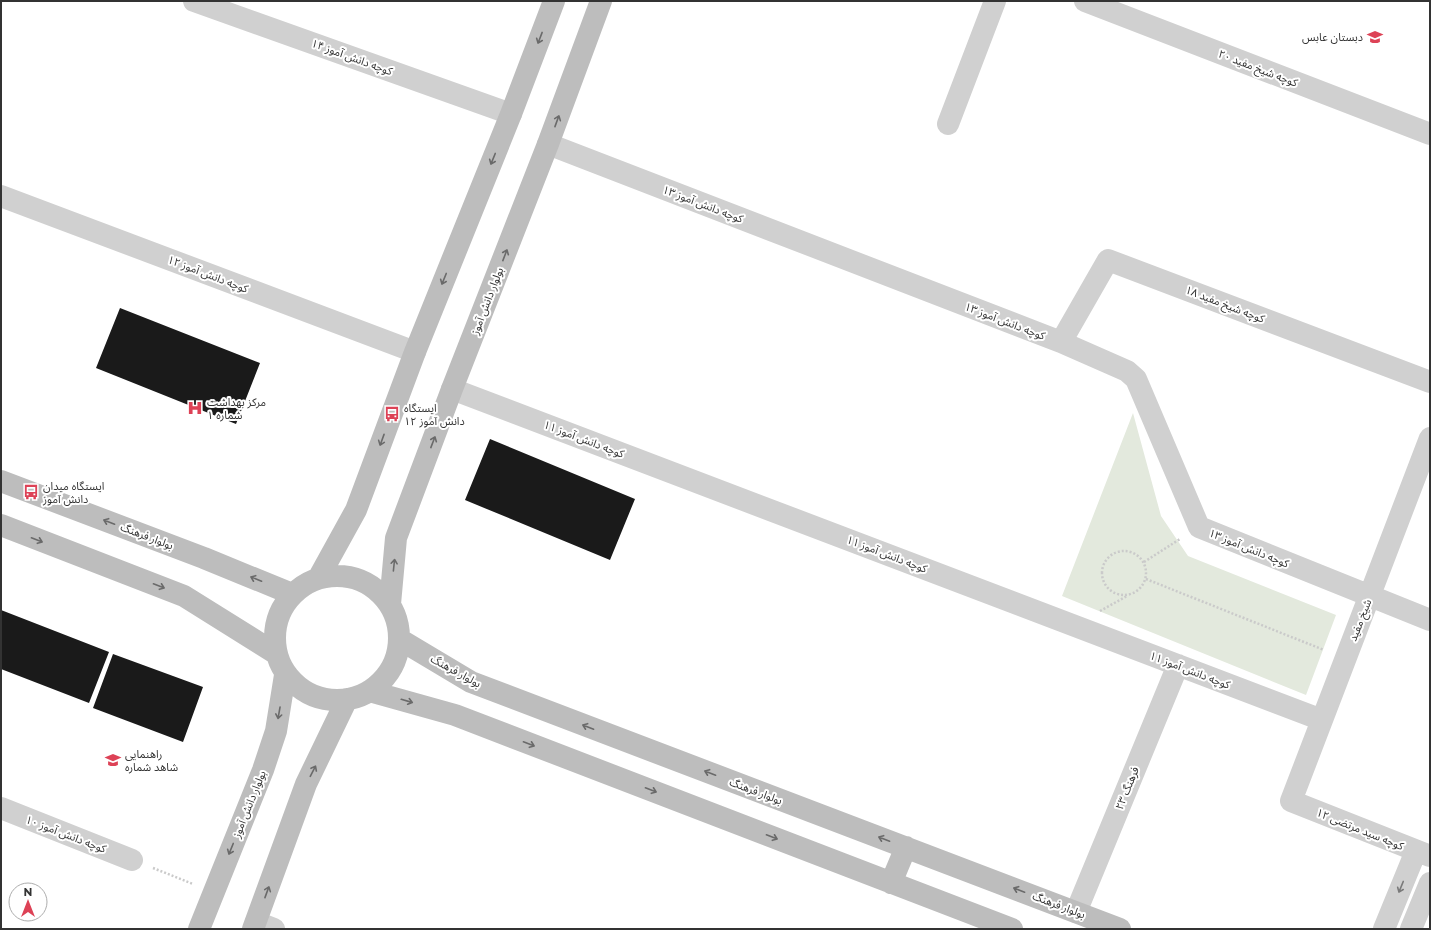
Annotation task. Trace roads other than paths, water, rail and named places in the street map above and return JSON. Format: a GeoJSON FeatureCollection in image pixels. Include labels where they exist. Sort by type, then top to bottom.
{"type":"FeatureCollection","features":[{"type":"Feature","properties":{"kind":"main road"},"geometry":{"type":"LineString","coordinates":[[319,577],[356,510],[415,352],[511,114],[554,1]]}},
{"type":"Feature","properties":{"kind":"main road","name":"بولوار دانش آموز"},"geometry":{"type":"LineString","coordinates":[[390,604],[396,538],[452,389],[548,144],[601,1]]}},
{"type":"Feature","properties":{"kind":"main road","name":"بولوار فرهنگ"},"geometry":{"type":"LineString","coordinates":[[1,481],[204,558],[292,594]]}},
{"type":"Feature","properties":{"kind":"main road"},"geometry":{"type":"LineString","coordinates":[[1,525],[184,596],[276,653]]}},
{"type":"Feature","properties":{"kind":"main road"},"geometry":{"type":"LineString","coordinates":[[346,575],[376,588],[390,604],[397,621],[399,639],[395,659],[385,678],[369,691],[347,700],[322,699],[299,688],[286,675],[276,653],[276,621],[292,594],[319,577],[346,575]]}},
{"type":"Feature","properties":{"kind":"main road","name":"بولوار فرهنگ"},"geometry":{"type":"LineString","coordinates":[[399,639],[471,682],[1120,929]]}},
{"type":"Feature","properties":{"kind":"main road","name":"بولوار دانش آموز"},"geometry":{"type":"LineString","coordinates":[[199,929],[263,770],[276,731],[286,675]]}},
{"type":"Feature","properties":{"kind":"main road"},"geometry":{"type":"LineString","coordinates":[[369,691],[455,715],[1012,929]]}},
{"type":"Feature","properties":{"kind":"main road"},"geometry":{"type":"LineString","coordinates":[[261,927],[306,784],[347,700]]}},
{"type":"Feature","properties":{"kind":"main road"},"geometry":{"type":"LineString","coordinates":[[891,883],[906,847]]}},
{"type":"Feature","properties":{"kind":"street","name":"کوچه دانش آموز ۱۴"},"geometry":{"type":"LineString","coordinates":[[194,1],[511,114]]}},
{"type":"Feature","properties":{"kind":"street"},"geometry":{"type":"LineString","coordinates":[[948,124],[995,1]]}},
{"type":"Feature","properties":{"kind":"street","name":"کوچه شیخ مفید ۲۰"},"geometry":{"type":"LineString","coordinates":[[1085,1],[1430,134]]}},
{"type":"Feature","properties":{"kind":"street","name":"کوچه دانش آموز ۱۳"},"geometry":{"type":"LineString","coordinates":[[548,144],[1061,342],[1127,371],[1136,379],[1199,528],[1369,597],[1430,620]]}},
{"type":"Feature","properties":{"kind":"street","name":"کوچه دانش آموز ۱۲"},"geometry":{"type":"LineString","coordinates":[[1,196],[415,352]]}},
{"type":"Feature","properties":{"kind":"street","name":"کوچه شیخ مفید ۱۸"},"geometry":{"type":"LineString","coordinates":[[1061,342],[1108,260],[1430,382]]}},
{"type":"Feature","properties":{"kind":"street","name":"کوچه دانش آموز ۱۱"},"geometry":{"type":"LineString","coordinates":[[452,389],[1322,720]]}},
{"type":"Feature","properties":{"kind":"street","name":"شیخ مفید"},"geometry":{"type":"LineString","coordinates":[[1291,801],[1430,438]]}},
{"type":"Feature","properties":{"kind":"street","name":"فرهنگ ۲۳"},"geometry":{"type":"LineString","coordinates":[[1076,912],[1178,665]]}},
{"type":"Feature","properties":{"kind":"street","name":"کوچه سید مرتضی ۱۲"},"geometry":{"type":"LineString","coordinates":[[1291,801],[1423,853]]}},
{"type":"Feature","properties":{"kind":"street","name":"کوچه دانش آموز ۱۰"},"geometry":{"type":"LineString","coordinates":[[1,808],[132,860]]}},
{"type":"Feature","properties":{"kind":"street"},"geometry":{"type":"LineString","coordinates":[[1384,929],[1423,853]]}},
{"type":"Feature","properties":{"kind":"street"},"geometry":{"type":"LineString","coordinates":[[1411,929],[1430,883]]}},
{"type":"Feature","properties":{"kind":"place","name":"دبستان عابس"},"geometry":{"type":"Point","coordinates":[1375,37]}},
{"type":"Feature","properties":{"kind":"place","name":"مرکز بهداشت شماره ۱"},"geometry":{"type":"Point","coordinates":[195,408]}},
{"type":"Feature","properties":{"kind":"place","name":"ایستگاه دانش آموز ۱۲"},"geometry":{"type":"Point","coordinates":[392,414]}},
{"type":"Feature","properties":{"kind":"place","name":"ایستگاه میدان دانش آموز"},"geometry":{"type":"Point","coordinates":[31,492]}},
{"type":"Feature","properties":{"kind":"place","name":"راهنمایی شاهد شماره"},"geometry":{"type":"Point","coordinates":[113,760]}}]}
